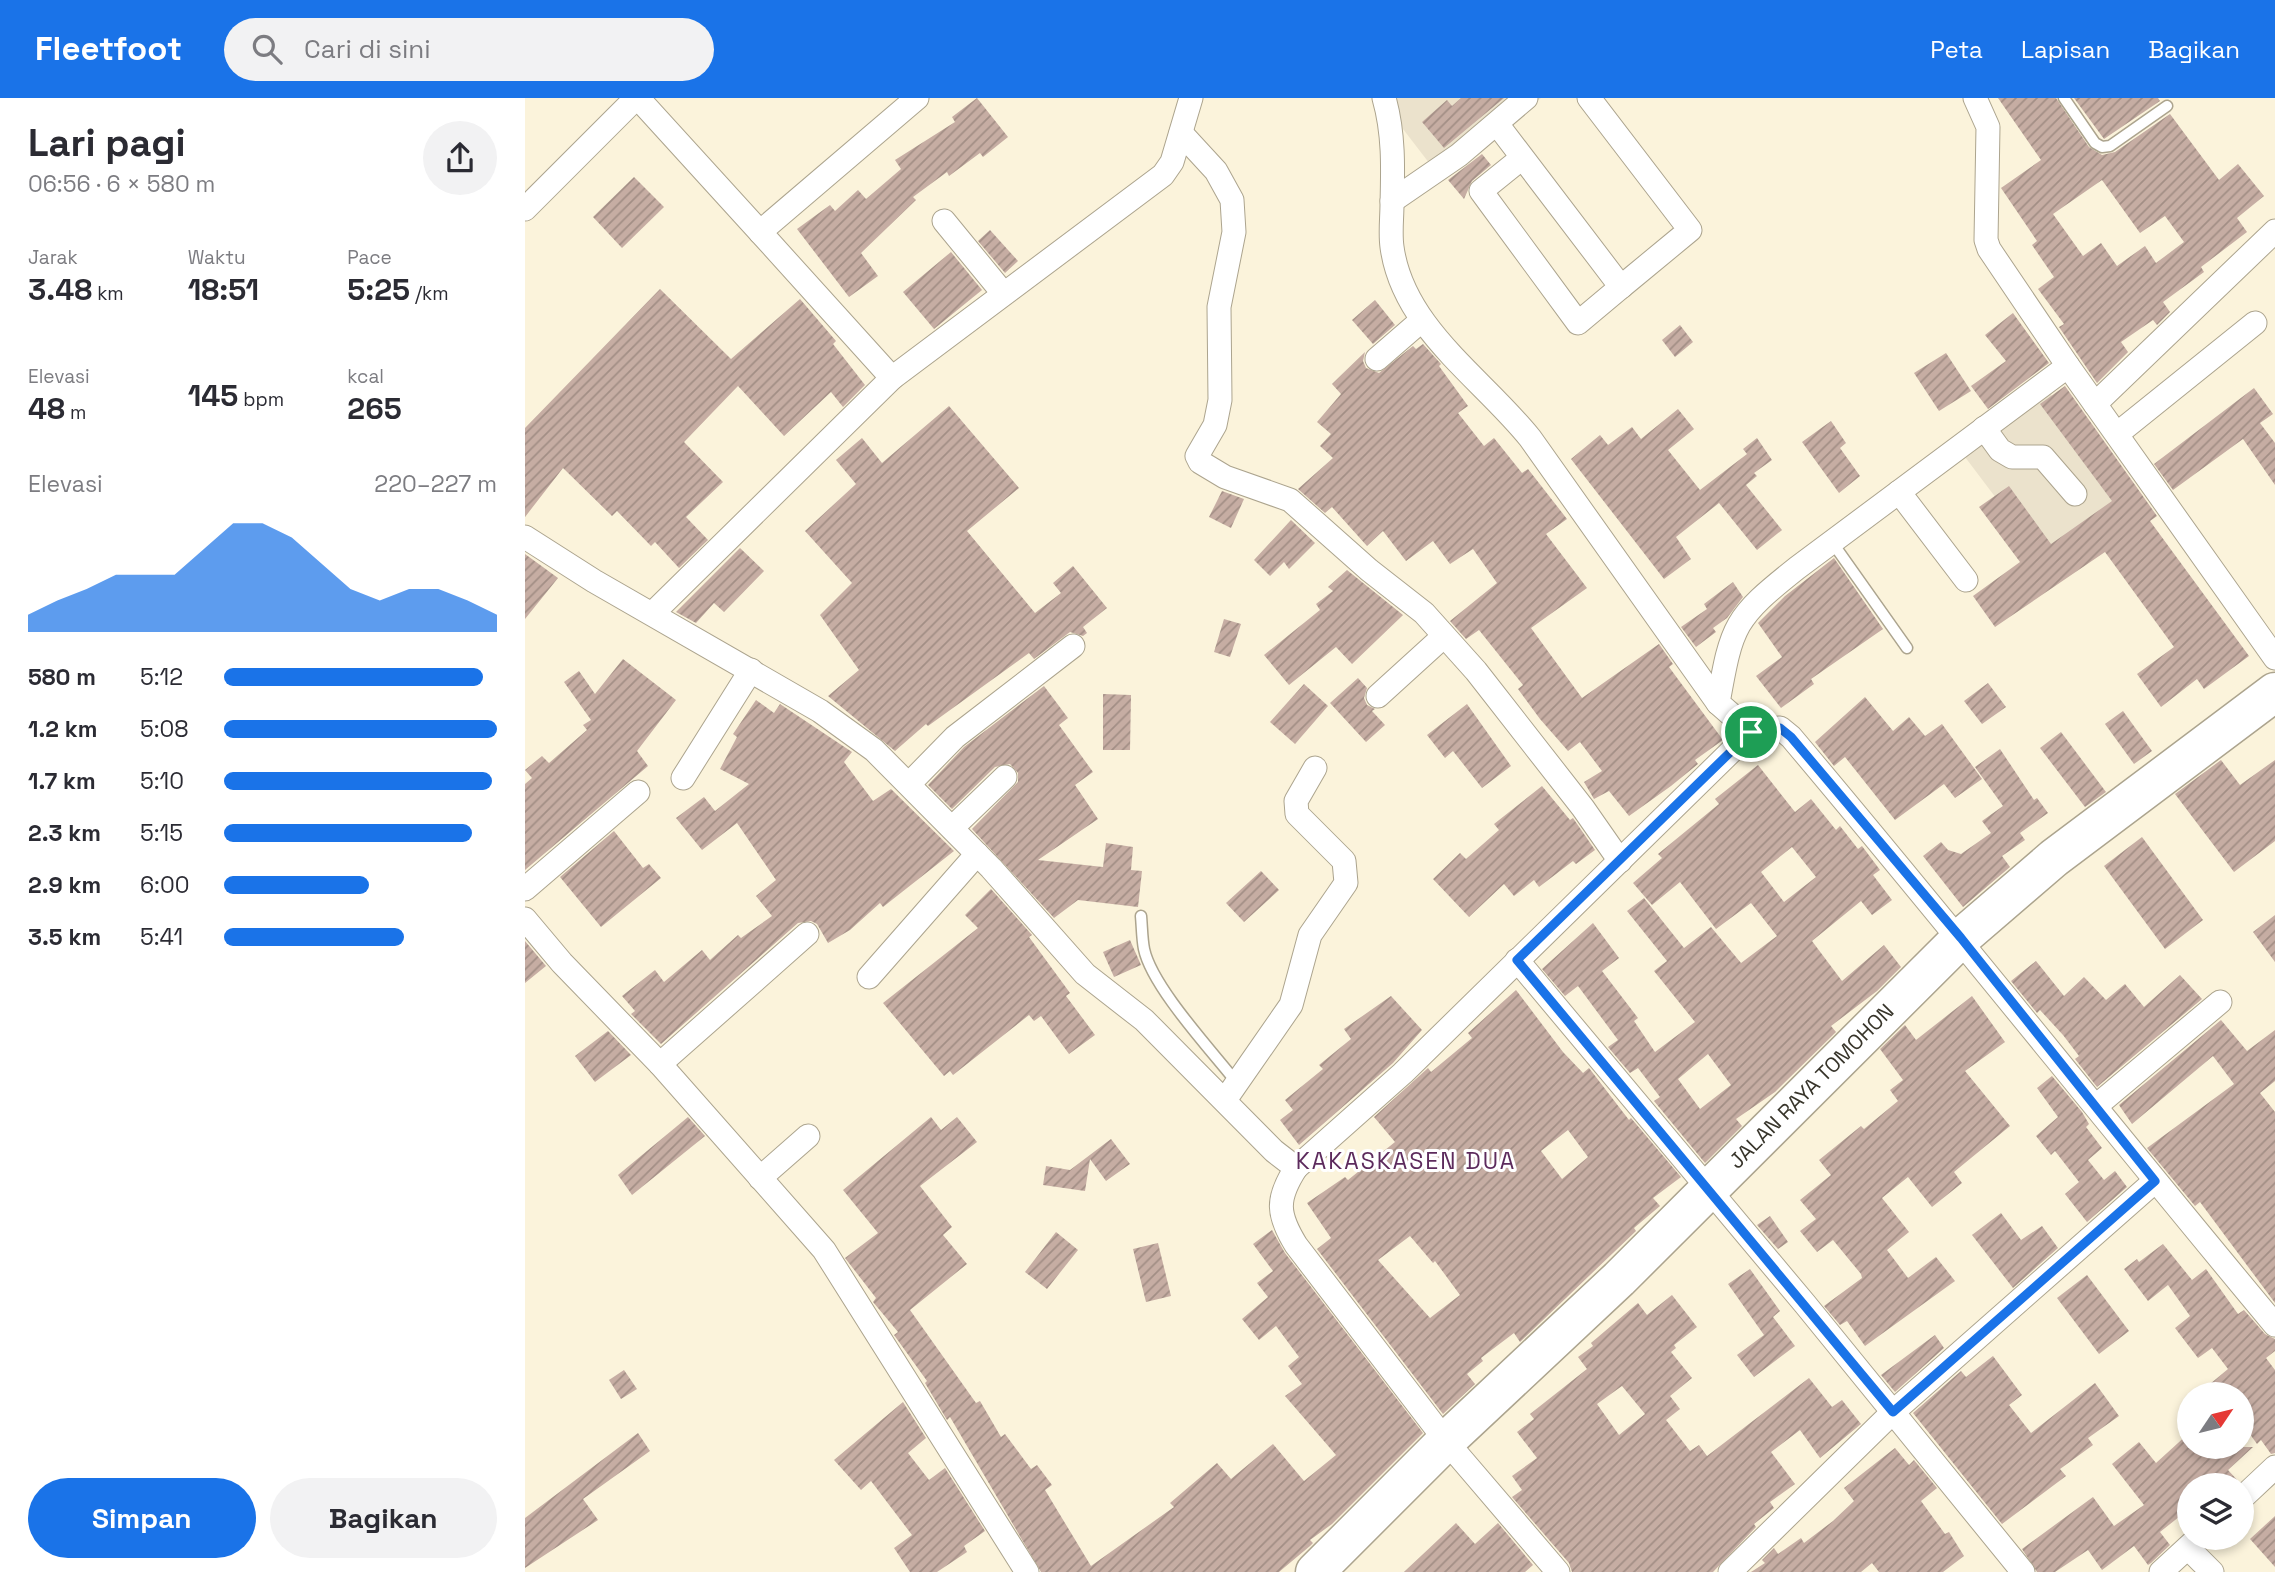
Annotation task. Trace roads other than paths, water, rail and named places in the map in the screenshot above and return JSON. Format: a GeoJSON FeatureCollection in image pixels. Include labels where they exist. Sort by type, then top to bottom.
{"type":"FeatureCollection","features":[{"type":"Feature","properties":{"kind":"highway","name":"JALAN RAYA TOMOHON"},"geometry":{"type":"LineString","coordinates":[[1315,1572],[1446,1441],[1619,1279],[1961,938],[2054,858],[2275,692]]}},
{"type":"Feature","properties":{"kind":"street"},"geometry":{"type":"LineString","coordinates":[[525,209],[637,98],[892,378]]}},
{"type":"Feature","properties":{"kind":"street"},"geometry":{"type":"LineString","coordinates":[[760,232],[917,98]]}},
{"type":"Feature","properties":{"kind":"street"},"geometry":{"type":"LineString","coordinates":[[653,613],[892,378],[1163,176],[1172,162],[1191,98]]}},
{"type":"Feature","properties":{"kind":"street"},"geometry":{"type":"LineString","coordinates":[[1384,98],[1393,144],[1391,244],[1397,271],[1422,320],[1506,408],[1530,438],[1718,704],[1751,732]]}},
{"type":"Feature","properties":{"kind":"street"},"geometry":{"type":"LineString","coordinates":[[1392,201],[1459,155],[1526,98]]}},
{"type":"Feature","properties":{"kind":"street"},"geometry":{"type":"LineString","coordinates":[[1522,158],[1481,191],[1578,323],[1690,230],[1589,98]]}},
{"type":"Feature","properties":{"kind":"street"},"geometry":{"type":"LineString","coordinates":[[1975,98],[1988,127],[1987,244],[2068,366],[2275,657]]}},
{"type":"Feature","properties":{"kind":"street"},"geometry":{"type":"LineString","coordinates":[[1497,124],[1621,287]]}},
{"type":"Feature","properties":{"kind":"street"},"geometry":{"type":"LineString","coordinates":[[1181,133],[1216,171],[1232,200],[1234,232],[1219,307],[1220,401],[1215,425],[1197,456],[1200,462],[1225,477],[1290,500],[1369,570],[1425,613],[1583,808],[1620,861]]}},
{"type":"Feature","properties":{"kind":"street"},"geometry":{"type":"LineString","coordinates":[[944,221],[1003,293]]}},
{"type":"Feature","properties":{"kind":"street"},"geometry":{"type":"LineString","coordinates":[[2095,404],[2275,231]]}},
{"type":"Feature","properties":{"kind":"street"},"geometry":{"type":"LineString","coordinates":[[1377,359],[1422,320]]}},
{"type":"Feature","properties":{"kind":"street"},"geometry":{"type":"LineString","coordinates":[[2117,434],[2255,323]]}},
{"type":"Feature","properties":{"kind":"street"},"geometry":{"type":"LineString","coordinates":[[1718,704],[1730,643],[1740,618],[1756,601],[2068,366]]}},
{"type":"Feature","properties":{"kind":"street"},"geometry":{"type":"LineString","coordinates":[[1984,428],[2000,450],[2012,457],[2043,457],[2075,494]]}},
{"type":"Feature","properties":{"kind":"street"},"geometry":{"type":"LineString","coordinates":[[1899,492],[1966,580]]}},
{"type":"Feature","properties":{"kind":"street"},"geometry":{"type":"LineString","coordinates":[[525,537],[848,730],[909,784],[952,828],[1085,974],[1231,1091],[1275,1151],[1296,1168]]}},
{"type":"Feature","properties":{"kind":"street"},"geometry":{"type":"LineString","coordinates":[[1378,696],[1444,636]]}},
{"type":"Feature","properties":{"kind":"street"},"geometry":{"type":"LineString","coordinates":[[909,784],[955,737],[1073,646]]}},
{"type":"Feature","properties":{"kind":"street"},"geometry":{"type":"LineString","coordinates":[[683,778],[751,670]]}},
{"type":"Feature","properties":{"kind":"street"},"geometry":{"type":"LineString","coordinates":[[1559,1572],[1446,1441],[1283,1224],[1280,1203],[1283,1188],[1296,1168],[1403,1073],[1751,732],[1780,728],[1791,737],[1961,938],[2155,1181],[2275,1325]]}},
{"type":"Feature","properties":{"kind":"street"},"geometry":{"type":"LineString","coordinates":[[1231,1091],[1291,1005],[1310,935],[1346,883],[1343,861],[1297,814],[1296,801],[1315,768]]}},
{"type":"Feature","properties":{"kind":"street"},"geometry":{"type":"LineString","coordinates":[[952,828],[1005,777]]}},
{"type":"Feature","properties":{"kind":"street"},"geometry":{"type":"LineString","coordinates":[[525,889],[638,792]]}},
{"type":"Feature","properties":{"kind":"street"},"geometry":{"type":"LineString","coordinates":[[869,977],[977,854]]}},
{"type":"Feature","properties":{"kind":"street"},"geometry":{"type":"LineString","coordinates":[[525,919],[562,963],[660,1064],[824,1250],[1027,1572]]}},
{"type":"Feature","properties":{"kind":"street"},"geometry":{"type":"LineString","coordinates":[[660,1064],[807,934]]}},
{"type":"Feature","properties":{"kind":"street"},"geometry":{"type":"LineString","coordinates":[[1517,960],[1805,1304],[2023,1572]]}},
{"type":"Feature","properties":{"kind":"street"},"geometry":{"type":"LineString","coordinates":[[2095,1106],[2220,1002]]}},
{"type":"Feature","properties":{"kind":"street"},"geometry":{"type":"LineString","coordinates":[[760,1178],[808,1136]]}},
{"type":"Feature","properties":{"kind":"street"},"geometry":{"type":"LineString","coordinates":[[1730,1572],[1893,1412],[2155,1181]]}},
{"type":"Feature","properties":{"kind":"street"},"geometry":{"type":"LineString","coordinates":[[2254,1487],[2275,1467]]}},
{"type":"Feature","properties":{"kind":"street"},"geometry":{"type":"LineString","coordinates":[[2161,1572],[2185,1550]]}},
{"type":"Feature","properties":{"kind":"street"},"geometry":{"type":"LineString","coordinates":[[2198,1550],[2212,1572]]}},
{"type":"Feature","properties":{"kind":"lane"},"geometry":{"type":"LineString","coordinates":[[2064,98],[2095,144],[2102,147],[2110,146],[2167,106]]}},
{"type":"Feature","properties":{"kind":"lane"},"geometry":{"type":"LineString","coordinates":[[1832,542],[1907,648]]}},
{"type":"Feature","properties":{"kind":"lane"},"geometry":{"type":"LineString","coordinates":[[1141,916],[1144,950],[1153,971],[1231,1091]]}},
{"type":"Feature","properties":{"kind":"district","name":"KAKASKASEN DUA"},"geometry":{"type":"Point","coordinates":[1406,1161]}}]}
